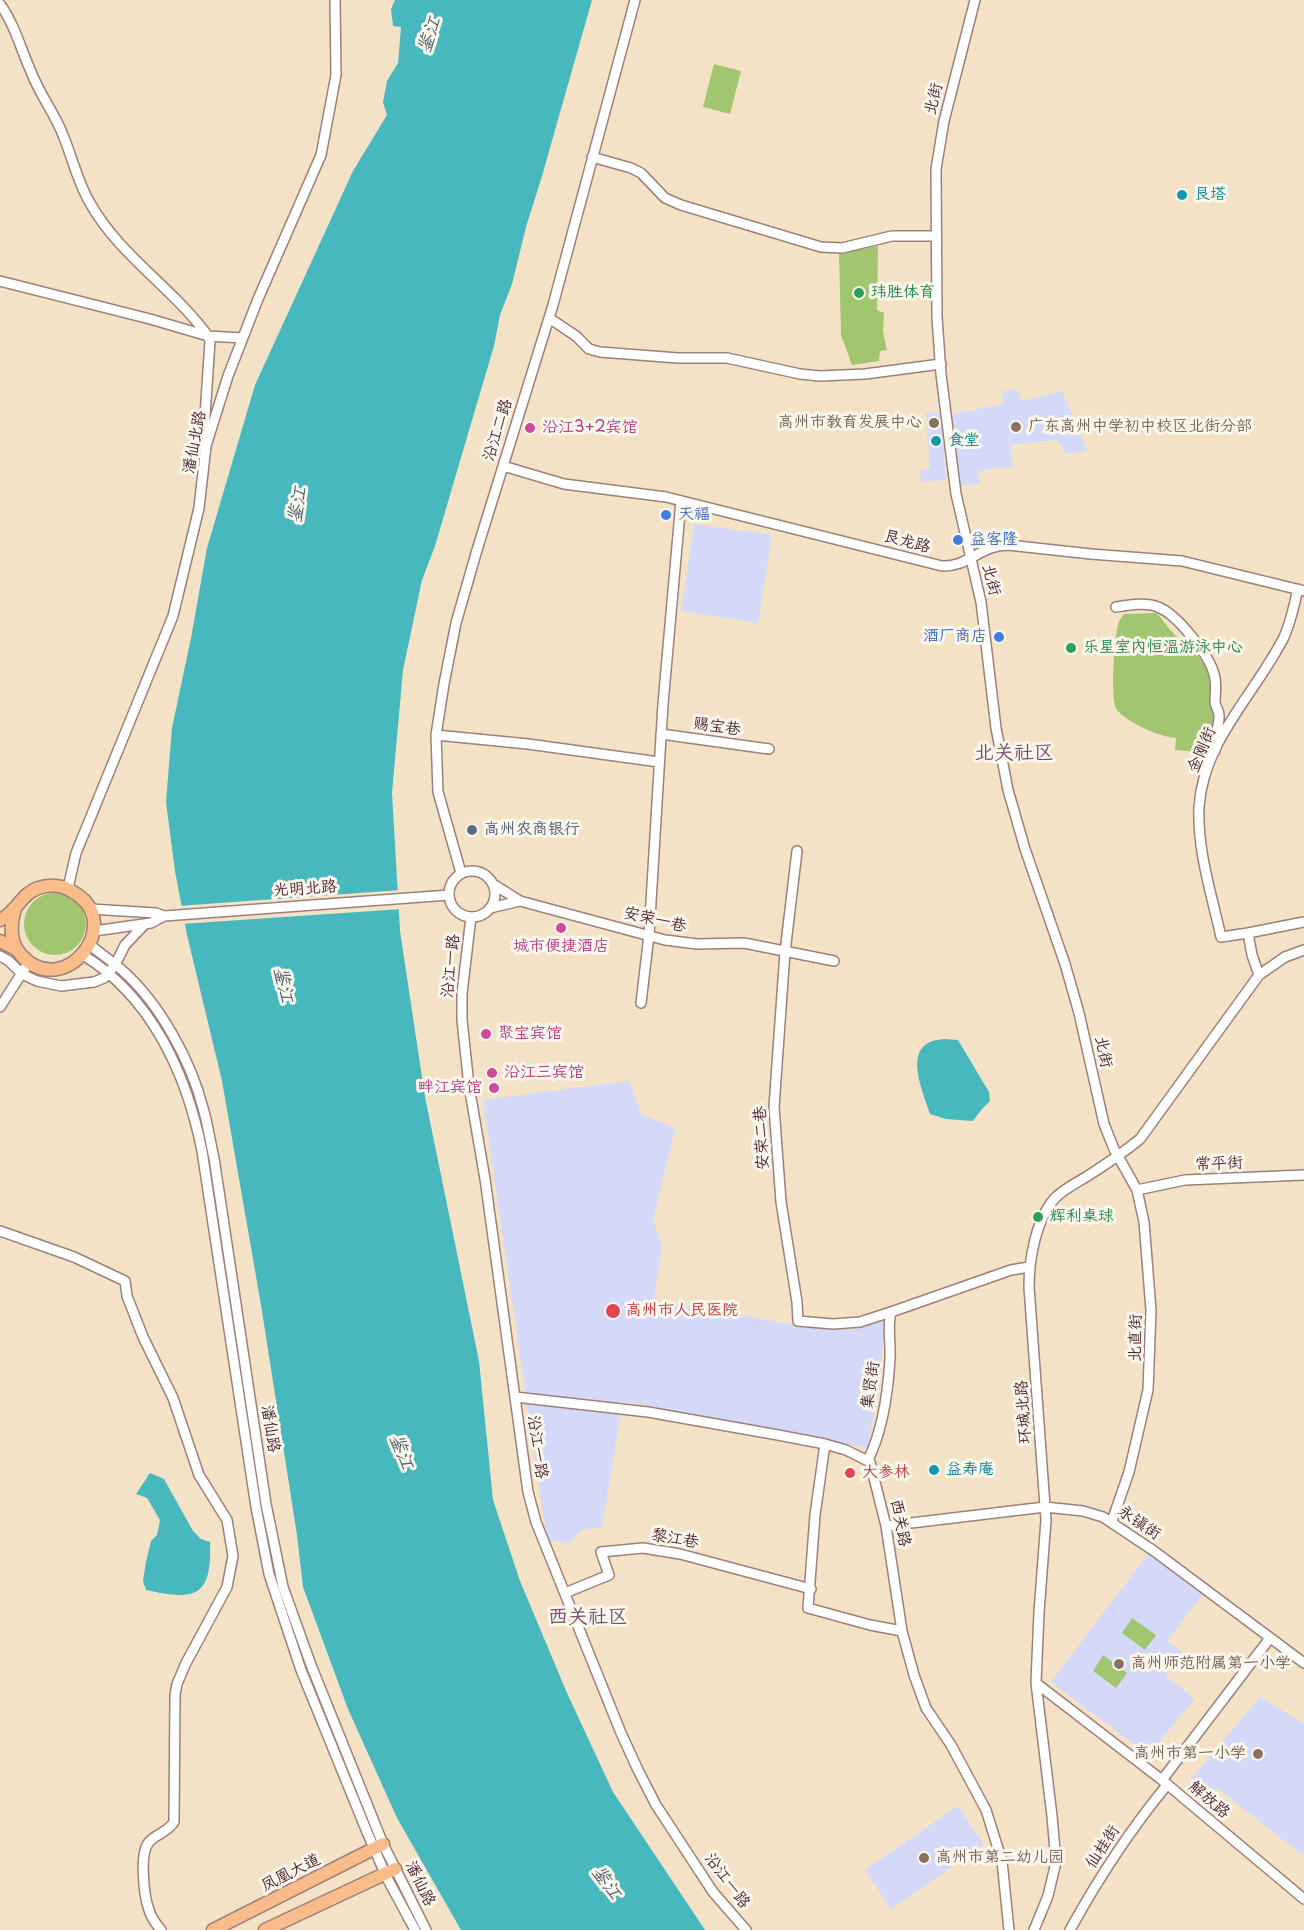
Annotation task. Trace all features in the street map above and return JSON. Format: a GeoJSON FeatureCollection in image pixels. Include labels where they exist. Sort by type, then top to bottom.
{"type":"FeatureCollection","features":[{"type":"Feature","properties":{"kind":"main road"},"geometry":{"type":"LineString","coordinates":[[0,941],[16,949],[29,962],[40,967],[63,968],[74,963],[87,950],[94,931],[94,920],[90,909],[84,900],[68,888],[57,886],[38,888],[23,897],[15,909],[11,922],[11,936],[16,949]]}},
{"type":"Feature","properties":{"kind":"main road"},"geometry":{"type":"LineString","coordinates":[[0,920],[15,909]]}},
{"type":"Feature","properties":{"kind":"main road","name":"凤凰大道"},"geometry":{"type":"LineString","coordinates":[[213,1930],[379,1846]]}},
{"type":"Feature","properties":{"kind":"main road"},"geometry":{"type":"LineString","coordinates":[[265,1930],[390,1871]]}},
{"type":"Feature","properties":{"kind":"street","name":"潘仙北路"},"geometry":{"type":"LineString","coordinates":[[68,888],[76,853],[173,616],[199,508],[206,446],[219,403],[242,338],[321,155],[336,75],[335,0]]}},
{"type":"Feature","properties":{"kind":"street","name":"沿江二路"},"geometry":{"type":"LineString","coordinates":[[461,873],[438,792],[436,735],[456,623],[549,318],[635,0]]}},
{"type":"Feature","properties":{"kind":"street","name":"北街"},"geometry":{"type":"LineString","coordinates":[[975,0],[939,141],[936,169],[941,364],[954,484],[981,602],[996,728],[1008,790],[1025,849],[1065,964],[1079,1013],[1104,1124],[1118,1156]]}},
{"type":"Feature","properties":{"kind":"street"},"geometry":{"type":"LineString","coordinates":[[0,4],[12,23],[32,76],[63,133],[88,201],[112,235],[183,306],[208,336],[210,341],[204,431],[206,446]]}},
{"type":"Feature","properties":{"kind":"street"},"geometry":{"type":"LineString","coordinates":[[592,157],[641,173],[665,198],[681,205],[821,247],[842,248],[892,236],[936,236]]}},
{"type":"Feature","properties":{"kind":"street"},"geometry":{"type":"LineString","coordinates":[[0,281],[208,336],[242,338]]}},
{"type":"Feature","properties":{"kind":"street"},"geometry":{"type":"LineString","coordinates":[[549,318],[576,336],[589,349],[600,352],[678,358],[727,358],[800,374],[820,376],[864,374],[941,364]]}},
{"type":"Feature","properties":{"kind":"street","name":"艮龙路"},"geometry":{"type":"LineString","coordinates":[[503,466],[564,484],[648,494],[681,501],[832,537],[936,565],[960,564],[984,549],[1008,545],[1156,558],[1214,567],[1301,590]]}},
{"type":"Feature","properties":{"kind":"street"},"geometry":{"type":"LineString","coordinates":[[641,1003],[649,936],[661,734],[681,501]]}},
{"type":"Feature","properties":{"kind":"street","name":"金刚街"},"geometry":{"type":"LineString","coordinates":[[1248,933],[1221,937],[1203,852],[1199,819],[1201,794],[1210,760],[1284,637],[1301,590]]}},
{"type":"Feature","properties":{"kind":"street"},"geometry":{"type":"LineString","coordinates":[[1116,607],[1144,605],[1159,607],[1179,624],[1206,656],[1215,678],[1215,704],[1219,713],[1213,741],[1215,751]]}},
{"type":"Feature","properties":{"kind":"street","name":"赐宝巷"},"geometry":{"type":"LineString","coordinates":[[661,734],[769,749]]}},
{"type":"Feature","properties":{"kind":"street"},"geometry":{"type":"LineString","coordinates":[[436,735],[528,744],[659,762]]}},
{"type":"Feature","properties":{"kind":"street"},"geometry":{"type":"LineString","coordinates":[[785,952],[797,851]]}},
{"type":"Feature","properties":{"kind":"street"},"geometry":{"type":"LineString","coordinates":[[490,909],[495,897],[493,884],[483,873],[468,871],[461,873],[452,882],[450,901],[458,912],[471,917],[520,900]]}},
{"type":"Feature","properties":{"kind":"street","name":"安荣一巷"},"geometry":{"type":"LineString","coordinates":[[493,884],[520,900],[649,936],[682,943],[744,943],[834,961]]}},
{"type":"Feature","properties":{"kind":"street","name":"光明北路"},"geometry":{"type":"LineString","coordinates":[[94,931],[145,924],[164,916],[449,895]]}},
{"type":"Feature","properties":{"kind":"street","name":"光明北路"},"geometry":{"type":"LineString","coordinates":[[90,909],[156,913],[164,916]]}},
{"type":"Feature","properties":{"kind":"street","name":"沿江一路"},"geometry":{"type":"LineString","coordinates":[[471,917],[462,993],[462,1020],[469,1086],[485,1179],[528,1492],[539,1532],[621,1733],[656,1805],[713,1892],[746,1930]]}},
{"type":"Feature","properties":{"kind":"street"},"geometry":{"type":"LineString","coordinates":[[1259,975],[1248,933],[1304,922]]}},
{"type":"Feature","properties":{"kind":"street"},"geometry":{"type":"LineString","coordinates":[[0,956],[9,961],[22,974],[37,981],[61,986],[94,982],[104,978],[112,969],[125,945],[145,924]]}},
{"type":"Feature","properties":{"kind":"street","name":"潘仙路"},"geometry":{"type":"LineString","coordinates":[[87,950],[139,988],[174,1038],[195,1083],[213,1158],[266,1504],[283,1587],[379,1846],[415,1930]]}},
{"type":"Feature","properties":{"kind":"street","name":"环城北路"},"geometry":{"type":"LineString","coordinates":[[1034,1930],[1048,1896],[1056,1862],[1036,1683],[1038,1621],[1046,1532],[1029,1267],[1036,1235],[1055,1198],[1118,1156],[1148,1130],[1259,975],[1285,957],[1304,950]]}},
{"type":"Feature","properties":{"kind":"street","name":"安荣二巷"},"geometry":{"type":"LineString","coordinates":[[785,952],[774,1107],[781,1202],[798,1321],[851,1323],[891,1312]]}},
{"type":"Feature","properties":{"kind":"street"},"geometry":{"type":"LineString","coordinates":[[0,1007],[29,962]]}},
{"type":"Feature","properties":{"kind":"street","name":"北直街"},"geometry":{"type":"LineString","coordinates":[[1112,1521],[1129,1472],[1144,1414],[1151,1365],[1150,1293],[1144,1222],[1137,1190],[1118,1156]]}},
{"type":"Feature","properties":{"kind":"street","name":"常平街"},"geometry":{"type":"LineString","coordinates":[[1137,1190],[1185,1180],[1304,1175]]}},
{"type":"Feature","properties":{"kind":"street"},"geometry":{"type":"LineString","coordinates":[[0,1231],[74,1257],[125,1281],[127,1296],[143,1337],[173,1398],[199,1476],[227,1520],[233,1556],[228,1587],[181,1674],[175,1695],[174,1822],[170,1828],[149,1841],[144,1854],[148,1910],[161,1930]]}},
{"type":"Feature","properties":{"kind":"street"},"geometry":{"type":"LineString","coordinates":[[891,1312],[1011,1270],[1029,1267]]}},
{"type":"Feature","properties":{"kind":"street","name":"集贤街"},"geometry":{"type":"LineString","coordinates":[[868,1460],[881,1422],[887,1384],[891,1312]]}},
{"type":"Feature","properties":{"kind":"street"},"geometry":{"type":"LineString","coordinates":[[515,1397],[648,1412],[825,1444],[868,1460]]}},
{"type":"Feature","properties":{"kind":"street"},"geometry":{"type":"LineString","coordinates":[[825,1444],[814,1515],[809,1610],[902,1631]]}},
{"type":"Feature","properties":{"kind":"street","name":"西关路"},"geometry":{"type":"LineString","coordinates":[[868,1460],[872,1466],[886,1526],[902,1631],[914,1675],[926,1708],[951,1745],[986,1810],[1002,1861],[1009,1930]]}},
{"type":"Feature","properties":{"kind":"street","name":"永镇街"},"geometry":{"type":"LineString","coordinates":[[886,1526],[1045,1507],[1091,1513],[1112,1521],[1304,1663]]}},
{"type":"Feature","properties":{"kind":"street","name":"黎江巷"},"geometry":{"type":"LineString","coordinates":[[565,1593],[609,1575],[601,1552],[643,1548],[707,1560],[811,1589]]}},
{"type":"Feature","properties":{"kind":"street","name":"仙桂街"},"geometry":{"type":"LineString","coordinates":[[1070,1930],[1087,1899],[1165,1782],[1270,1638]]}},
{"type":"Feature","properties":{"kind":"street","name":"解放路"},"geometry":{"type":"LineString","coordinates":[[1036,1683],[1165,1782],[1304,1899]]}},
{"type":"Feature","properties":{"kind":"street","name":"潘仙路"},"geometry":{"type":"LineString","coordinates":[[390,1871],[426,1930]]}},
{"type":"Feature","properties":{"kind":"shaded area","name":"广东高州中学初中校区北街分部"},"geometry":{"type":"Polygon","coordinates":[[[1017,389],[1021,401],[1062,391],[1087,450],[1066,454],[1057,440],[1010,445],[1013,466],[978,471],[979,484],[960,486],[953,414],[1004,404],[1002,391],[1017,389]]]}},
{"type":"Feature","properties":{"kind":"shaded area","name":"食堂"},"geometry":{"type":"Polygon","coordinates":[[[941,412],[946,480],[921,482],[920,470],[930,468],[926,413],[941,412]]]}},
{"type":"Feature","properties":{"kind":"shaded area"},"geometry":{"type":"Polygon","coordinates":[[[694,524],[772,535],[758,623],[681,611],[694,524]]]}},
{"type":"Feature","properties":{"kind":"shaded area","name":"高州市人民医院"},"geometry":{"type":"Polygon","coordinates":[[[629,1081],[641,1114],[675,1128],[653,1220],[662,1245],[654,1300],[795,1325],[854,1330],[869,1321],[885,1322],[880,1377],[868,1448],[623,1401],[602,1527],[581,1530],[569,1544],[547,1540],[483,1100],[629,1081]]]}},
{"type":"Feature","properties":{"kind":"shaded area","name":"高州师范附属第一小学"},"geometry":{"type":"Polygon","coordinates":[[[1149,1553],[1203,1594],[1167,1641],[1183,1653],[1165,1675],[1195,1699],[1148,1755],[1051,1682],[1149,1553]]]}},
{"type":"Feature","properties":{"kind":"shaded area","name":"高州市第一小学"},"geometry":{"type":"Polygon","coordinates":[[[1260,1697],[1304,1724],[1304,1856],[1217,1788],[1206,1798],[1187,1784],[1260,1697]]]}},
{"type":"Feature","properties":{"kind":"shaded area","name":"高州市第二幼儿园"},"geometry":{"type":"Polygon","coordinates":[[[958,1806],[984,1845],[891,1909],[865,1870],[958,1806]]]}},
{"type":"Feature","properties":{"kind":"green space"},"geometry":{"type":"Polygon","coordinates":[[[714,64],[741,71],[730,114],[703,107],[714,64]]]}},
{"type":"Feature","properties":{"kind":"green space","name":"玮胜体育"},"geometry":{"type":"Polygon","coordinates":[[[878,246],[877,310],[884,313],[883,332],[887,350],[880,351],[879,361],[852,365],[841,335],[839,253],[878,246]]]}},
{"type":"Feature","properties":{"kind":"green space"},"geometry":{"type":"Polygon","coordinates":[[[1156,613],[1193,651],[1210,678],[1217,722],[1206,743],[1201,745],[1201,750],[1197,752],[1175,750],[1176,738],[1136,724],[1122,715],[1115,704],[1114,667],[1119,621],[1124,614],[1156,613]]]}},
{"type":"Feature","properties":{"kind":"green space"},"geometry":{"type":"Polygon","coordinates":[[[55,893],[67,895],[77,902],[84,912],[86,924],[84,936],[77,946],[67,953],[55,955],[43,953],[33,946],[26,936],[24,924],[26,912],[33,902],[43,895],[55,893]]]}},
{"type":"Feature","properties":{"kind":"green space"},"geometry":{"type":"Polygon","coordinates":[[[1132,1618],[1156,1635],[1145,1650],[1122,1633],[1132,1618]]]}},
{"type":"Feature","properties":{"kind":"green space"},"geometry":{"type":"Polygon","coordinates":[[[1103,1655],[1127,1673],[1116,1688],[1093,1671],[1103,1655]]]}},
{"type":"Feature","properties":{"kind":"water","name":"鉴江"},"geometry":{"type":"Polygon","coordinates":[[[395,0],[592,0],[526,227],[512,284],[500,315],[494,346],[435,546],[422,580],[403,670],[392,793],[400,931],[425,1097],[479,1361],[493,1500],[520,1581],[567,1693],[613,1792],[705,1930],[461,1930],[397,1818],[348,1709],[303,1587],[261,1305],[222,1081],[187,935],[175,871],[166,802],[172,728],[207,548],[255,385],[353,171],[387,115],[383,102],[387,81],[398,63],[401,27],[393,26],[391,9],[395,0]]]}},
{"type":"Feature","properties":{"kind":"water"},"geometry":{"type":"Polygon","coordinates":[[[944,1039],[958,1040],[989,1092],[990,1101],[973,1121],[946,1119],[930,1114],[918,1076],[918,1056],[922,1048],[930,1042],[944,1039]]]}},
{"type":"Feature","properties":{"kind":"water"},"geometry":{"type":"Polygon","coordinates":[[[150,1473],[164,1479],[193,1531],[201,1539],[210,1542],[208,1574],[198,1591],[177,1595],[146,1590],[143,1581],[146,1562],[151,1541],[157,1535],[160,1520],[147,1498],[136,1494],[150,1473]]]}},
{"type":"Feature","properties":{"kind":"pier"},"geometry":{"type":"Polygon","coordinates":[[[401,890],[402,909],[181,924],[178,906],[401,890]]]}},
{"type":"Feature","properties":{"kind":"place","name":"艮塔"},"geometry":{"type":"Point","coordinates":[1182,195]}},
{"type":"Feature","properties":{"kind":"place","name":"玮胜体育"},"geometry":{"type":"Point","coordinates":[859,293]}},
{"type":"Feature","properties":{"kind":"place","name":"高州市教育发展中心"},"geometry":{"type":"Point","coordinates":[934,423]}},
{"type":"Feature","properties":{"kind":"place","name":"广东高州中学初中校区北街分部"},"geometry":{"type":"Point","coordinates":[1016,427]}},
{"type":"Feature","properties":{"kind":"place","name":"沿江3+2宾馆"},"geometry":{"type":"Point","coordinates":[530,428]}},
{"type":"Feature","properties":{"kind":"place","name":"食堂"},"geometry":{"type":"Point","coordinates":[936,441]}},
{"type":"Feature","properties":{"kind":"place","name":"天福"},"geometry":{"type":"Point","coordinates":[666,515]}},
{"type":"Feature","properties":{"kind":"place","name":"益客隆"},"geometry":{"type":"Point","coordinates":[958,540]}},
{"type":"Feature","properties":{"kind":"place","name":"酒厂商店"},"geometry":{"type":"Point","coordinates":[999,637]}},
{"type":"Feature","properties":{"kind":"place","name":"乐星室内恒温游泳中心"},"geometry":{"type":"Point","coordinates":[1071,648]}},
{"type":"Feature","properties":{"kind":"place","name":"高州农商银行"},"geometry":{"type":"Point","coordinates":[472,830]}},
{"type":"Feature","properties":{"kind":"place","name":"城市便捷酒店"},"geometry":{"type":"Point","coordinates":[561,928]}},
{"type":"Feature","properties":{"kind":"place","name":"聚宝宾馆"},"geometry":{"type":"Point","coordinates":[486,1034]}},
{"type":"Feature","properties":{"kind":"place","name":"沿江三宾馆"},"geometry":{"type":"Point","coordinates":[492,1073]}},
{"type":"Feature","properties":{"kind":"place","name":"畔江宾馆"},"geometry":{"type":"Point","coordinates":[494,1088]}},
{"type":"Feature","properties":{"kind":"place","name":"辉利桌球"},"geometry":{"type":"Point","coordinates":[1038,1217]}},
{"type":"Feature","properties":{"kind":"place","name":"高州市人民医院"},"geometry":{"type":"Point","coordinates":[613,1311]}},
{"type":"Feature","properties":{"kind":"place","name":"益寿庵"},"geometry":{"type":"Point","coordinates":[934,1470]}},
{"type":"Feature","properties":{"kind":"place","name":"大参林"},"geometry":{"type":"Point","coordinates":[850,1473]}},
{"type":"Feature","properties":{"kind":"place","name":"高州师范附属第一小学"},"geometry":{"type":"Point","coordinates":[1119,1664]}},
{"type":"Feature","properties":{"kind":"place","name":"高州市第一小学"},"geometry":{"type":"Point","coordinates":[1258,1754]}},
{"type":"Feature","properties":{"kind":"place","name":"高州市第二幼儿园"},"geometry":{"type":"Point","coordinates":[924,1858]}},
{"type":"Feature","properties":{"kind":"district","name":"北关社区"},"geometry":{"type":"Point","coordinates":[1014,753]}},
{"type":"Feature","properties":{"kind":"district","name":"西关社区"},"geometry":{"type":"Point","coordinates":[588,1617]}}]}
